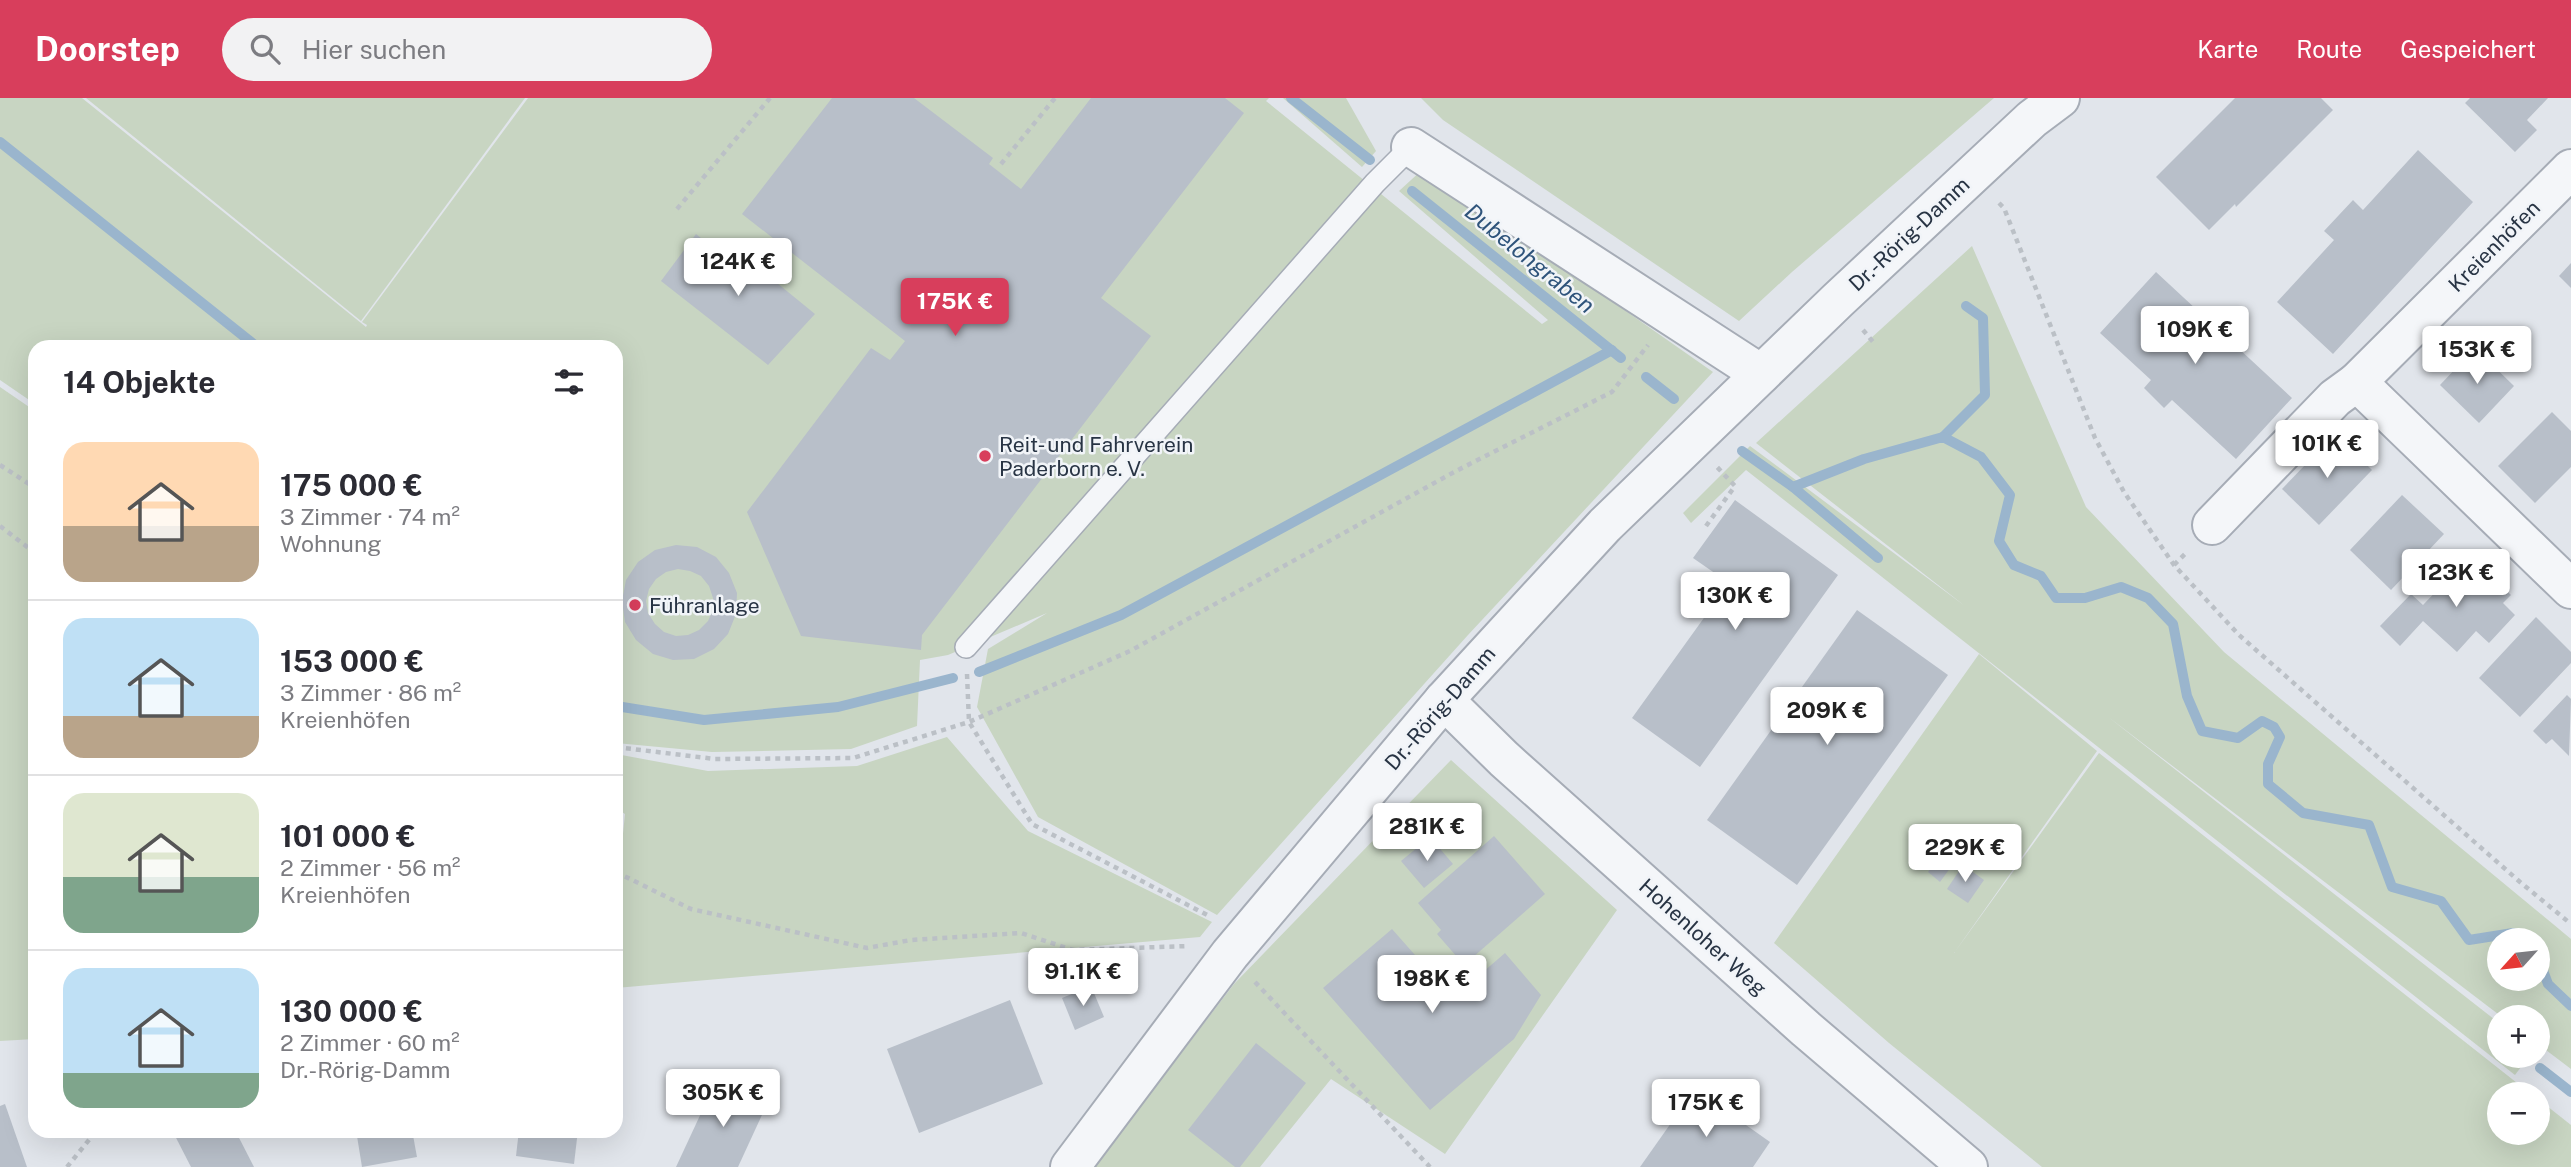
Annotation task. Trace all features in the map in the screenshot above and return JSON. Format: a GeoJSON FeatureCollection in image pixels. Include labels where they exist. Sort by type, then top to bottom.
{"type":"FeatureCollection","features":[{"type":"Feature","properties":{"kind":"street","name":"Dr.-Rörig-Damm"},"geometry":{"type":"LineString","coordinates":[[1070,1167],[1236,946],[1444,701],[1605,525],[1974,172],[2032,119],[2060,98]]}},
{"type":"Feature","properties":{"kind":"street"},"geometry":{"type":"LineString","coordinates":[[1411,147],[1761,374]]}},
{"type":"Feature","properties":{"kind":"street","name":"Kreienhöfen"},"geometry":{"type":"LineString","coordinates":[[2212,526],[2335,398],[2357,382],[2571,169]]}},
{"type":"Feature","properties":{"kind":"street"},"geometry":{"type":"LineString","coordinates":[[2357,382],[2571,589]]}},
{"type":"Feature","properties":{"kind":"street","name":"Hohenloher Weg"},"geometry":{"type":"LineString","coordinates":[[1444,701],[1504,759],[1806,1030],[1968,1167]]}},
{"type":"Feature","properties":{"kind":"lane"},"geometry":{"type":"LineString","coordinates":[[966,647],[1375,183],[1411,147]]}},
{"type":"Feature","properties":{"kind":"path"},"geometry":{"type":"LineString","coordinates":[[677,209],[769,98]]}},
{"type":"Feature","properties":{"kind":"path"},"geometry":{"type":"LineString","coordinates":[[1000,164],[1055,98]]}},
{"type":"Feature","properties":{"kind":"path"},"geometry":{"type":"LineString","coordinates":[[1974,172],[2004,208],[2095,438],[2124,492],[2174,565],[2239,635],[2509,873],[2571,924]]}},
{"type":"Feature","properties":{"kind":"path"},"geometry":{"type":"LineString","coordinates":[[623,748],[715,759],[853,758],[969,722],[1130,651],[1456,471],[1612,392],[1670,317]]}},
{"type":"Feature","properties":{"kind":"path"},"geometry":{"type":"LineString","coordinates":[[0,465],[28,483]]}},
{"type":"Feature","properties":{"kind":"path"},"geometry":{"type":"LineString","coordinates":[[1706,526],[1735,486],[1721,471]]}},
{"type":"Feature","properties":{"kind":"path"},"geometry":{"type":"LineString","coordinates":[[0,526],[28,548]]}},
{"type":"Feature","properties":{"kind":"path"},"geometry":{"type":"LineString","coordinates":[[966,647],[969,722],[1032,824],[1227,925],[1236,946],[1430,1167]]}},
{"type":"Feature","properties":{"kind":"path"},"geometry":{"type":"LineString","coordinates":[[623,875],[691,909],[867,947],[911,940],[1021,933],[1073,950],[1185,945],[1236,946]]}},
{"type":"Feature","properties":{"kind":"path"},"geometry":{"type":"LineString","coordinates":[[67,1167],[91,1138]]}},
{"type":"Feature","properties":{"kind":"green space","name":"Reit- und Fahrverein Paderborn e. V."},"geometry":{"type":"Polygon","coordinates":[[[0,98],[82,98],[366,327],[362,322],[528,98],[1269,98],[1266,101],[1542,324],[1548,320],[1399,191],[1423,169],[1713,372],[1468,635],[1217,915],[1038,817],[977,707],[988,649],[1047,613],[948,655],[920,660],[917,726],[851,749],[712,752],[623,744],[623,340],[28,340],[28,399],[0,380],[0,98]]]}},
{"type":"Feature","properties":{"kind":"green space"},"geometry":{"type":"Polygon","coordinates":[[[86,98],[525,98],[361,321],[86,98]]]}},
{"type":"Feature","properties":{"kind":"green space"},"geometry":{"type":"Polygon","coordinates":[[[1283,98],[1346,98],[1376,151],[1362,167],[1283,98]]]}},
{"type":"Feature","properties":{"kind":"green space"},"geometry":{"type":"Polygon","coordinates":[[[1421,98],[1994,98],[1739,321],[1443,120],[1421,98]]]}},
{"type":"Feature","properties":{"kind":"green space"},"geometry":{"type":"Polygon","coordinates":[[[1972,246],[2086,507],[2224,652],[2571,939],[2571,1069],[2550,1053],[2550,1005],[2487,1006],[2107,716],[2487,1014],[2487,1053],[1746,470],[1691,523],[1683,513],[1750,446],[1965,606],[1756,443],[1972,246]]]}},
{"type":"Feature","properties":{"kind":"green space"},"geometry":{"type":"Polygon","coordinates":[[[0,387],[28,406],[28,1039],[0,1041],[0,387]]]}},
{"type":"Feature","properties":{"kind":"green space"},"geometry":{"type":"Polygon","coordinates":[[[1979,654],[2097,751],[1954,953],[2099,753],[2487,1059],[2487,1068],[2498,1068],[2516,1082],[2487,1082],[2487,1145],[2550,1145],[2550,1108],[2571,1125],[2571,1167],[2042,1167],[1889,1043],[1774,943],[1979,654]]]}},
{"type":"Feature","properties":{"kind":"green space"},"geometry":{"type":"Polygon","coordinates":[[[947,737],[1028,831],[1212,922],[1200,937],[623,987],[623,755],[708,771],[857,766],[947,737]]]}},
{"type":"Feature","properties":{"kind":"green space"},"geometry":{"type":"Polygon","coordinates":[[[1451,760],[1617,910],[1445,1154],[1331,1079],[1260,1167],[1094,1167],[1234,984],[1451,760]]]}},
{"type":"Feature","properties":{"kind":"green space"},"geometry":{"type":"Polygon","coordinates":[[[2506,1068],[2520,1068],[2515,1075],[2506,1068]]]}},
{"type":"Feature","properties":{"kind":"building"},"geometry":{"type":"Polygon","coordinates":[[[832,98],[914,98],[993,158],[989,164],[1021,189],[1091,98],[1225,98],[1244,113],[1101,298],[1151,336],[922,635],[921,650],[801,636],[747,512],[871,348],[890,360],[905,341],[742,214],[832,98]]]}},
{"type":"Feature","properties":{"kind":"building"},"geometry":{"type":"Polygon","coordinates":[[[2235,98],[2321,98],[2333,110],[2236,207],[2235,204],[2209,230],[2156,177],[2235,98]]]}},
{"type":"Feature","properties":{"kind":"building"},"geometry":{"type":"Polygon","coordinates":[[[2470,98],[2548,98],[2527,120],[2537,130],[2515,152],[2465,103],[2470,98]]]}},
{"type":"Feature","properties":{"kind":"building"},"geometry":{"type":"Polygon","coordinates":[[[2418,150],[2473,202],[2333,354],[2277,302],[2334,240],[2324,231],[2353,200],[2363,210],[2418,150]]]}},
{"type":"Feature","properties":{"kind":"building"},"geometry":{"type":"Polygon","coordinates":[[[696,234],[717,251],[727,242],[815,314],[768,365],[661,281],[696,234]]]}},
{"type":"Feature","properties":{"kind":"building"},"geometry":{"type":"Polygon","coordinates":[[[2571,263],[2571,288],[2559,276],[2571,263]]]}},
{"type":"Feature","properties":{"kind":"building"},"geometry":{"type":"Polygon","coordinates":[[[2156,272],[2292,398],[2236,459],[2172,400],[2164,408],[2144,388],[2151,380],[2100,333],[2156,272]]]}},
{"type":"Feature","properties":{"kind":"building"},"geometry":{"type":"Polygon","coordinates":[[[2475,348],[2514,386],[2479,423],[2440,385],[2475,348]]]}},
{"type":"Feature","properties":{"kind":"building"},"geometry":{"type":"Polygon","coordinates":[[[2552,412],[2571,431],[2571,467],[2535,503],[2498,466],[2552,412]]]}},
{"type":"Feature","properties":{"kind":"building"},"geometry":{"type":"Polygon","coordinates":[[[2335,434],[2372,470],[2319,525],[2282,489],[2335,434]]]}},
{"type":"Feature","properties":{"kind":"building"},"geometry":{"type":"Polygon","coordinates":[[[2402,495],[2444,534],[2391,590],[2350,550],[2402,495]]]}},
{"type":"Feature","properties":{"kind":"building"},"geometry":{"type":"Polygon","coordinates":[[[1735,500],[1838,575],[1700,767],[1632,718],[1729,583],[1693,558],[1735,500]]]}},
{"type":"Feature","properties":{"kind":"building","name":"Führanlage"},"geometry":{"type":"Polygon","coordinates":[[[676,545],[697,547],[716,557],[729,573],[737,593],[736,614],[728,634],[714,649],[694,659],[673,660],[653,654],[636,640],[625,622],[623,596],[626,580],[638,562],[655,550],[676,545]],[[678,569],[666,572],[656,579],[649,589],[646,601],[648,613],[664,632],[676,636],[688,635],[699,630],[708,621],[713,610],[713,598],[709,586],[701,576],[678,569]]]}},
{"type":"Feature","properties":{"kind":"building"},"geometry":{"type":"Polygon","coordinates":[[[2470,556],[2511,595],[2503,603],[2515,615],[2489,643],[2476,631],[2457,652],[2423,621],[2400,646],[2380,626],[2411,594],[2423,605],[2470,556]]]}},
{"type":"Feature","properties":{"kind":"building"},"geometry":{"type":"Polygon","coordinates":[[[1857,610],[1948,675],[1797,885],[1707,820],[1857,610]]]}},
{"type":"Feature","properties":{"kind":"building"},"geometry":{"type":"Polygon","coordinates":[[[2536,617],[2571,652],[2571,663],[2520,717],[2479,678],[2536,617]]]}},
{"type":"Feature","properties":{"kind":"building"},"geometry":{"type":"Polygon","coordinates":[[[2567,695],[2571,699],[2569,756],[2552,739],[2546,744],[2533,731],[2567,695]]]}},
{"type":"Feature","properties":{"kind":"building"},"geometry":{"type":"Polygon","coordinates":[[[1494,836],[1545,894],[1464,965],[1437,934],[1441,930],[1418,903],[1494,836]]]}},
{"type":"Feature","properties":{"kind":"building"},"geometry":{"type":"Polygon","coordinates":[[[1430,837],[1453,864],[1424,888],[1401,861],[1430,837]]]}},
{"type":"Feature","properties":{"kind":"building"},"geometry":{"type":"Polygon","coordinates":[[[1943,851],[1956,860],[1940,882],[1928,872],[1943,851]]]}},
{"type":"Feature","properties":{"kind":"building"},"geometry":{"type":"Polygon","coordinates":[[[1963,865],[1984,880],[1968,903],[1947,889],[1963,865]]]}},
{"type":"Feature","properties":{"kind":"building"},"geometry":{"type":"Polygon","coordinates":[[[1392,929],[1453,998],[1505,953],[1541,995],[1514,1039],[1430,1110],[1323,988],[1392,929]]]}},
{"type":"Feature","properties":{"kind":"building"},"geometry":{"type":"Polygon","coordinates":[[[1091,986],[1104,1017],[1075,1030],[1062,998],[1091,986]]]}},
{"type":"Feature","properties":{"kind":"building"},"geometry":{"type":"Polygon","coordinates":[[[1010,1000],[1043,1084],[919,1133],[887,1049],[1010,1000]]]}},
{"type":"Feature","properties":{"kind":"building"},"geometry":{"type":"Polygon","coordinates":[[[1256,1043],[1306,1083],[1240,1167],[1235,1167],[1188,1130],[1256,1043]]]}},
{"type":"Feature","properties":{"kind":"building"},"geometry":{"type":"Polygon","coordinates":[[[716,1081],[767,1104],[738,1167],[676,1167],[716,1081]]]}},
{"type":"Feature","properties":{"kind":"building"},"geometry":{"type":"Polygon","coordinates":[[[1695,1089],[1770,1142],[1753,1167],[1640,1167],[1695,1089]]]}},
{"type":"Feature","properties":{"kind":"building"},"geometry":{"type":"Polygon","coordinates":[[[5,1104],[27,1167],[0,1167],[0,1106],[5,1104]]]}},
{"type":"Feature","properties":{"kind":"building"},"geometry":{"type":"Polygon","coordinates":[[[176,1138],[239,1138],[254,1167],[191,1167],[176,1138]]]}},
{"type":"Feature","properties":{"kind":"building"},"geometry":{"type":"Polygon","coordinates":[[[357,1138],[413,1138],[417,1157],[362,1167],[357,1138]]]}},
{"type":"Feature","properties":{"kind":"building"},"geometry":{"type":"Polygon","coordinates":[[[518,1138],[577,1138],[574,1164],[516,1156],[518,1138]]]}},
{"type":"Feature","properties":{"kind":"waterway","name":"Dubelohgraben"},"geometry":{"type":"LineString","coordinates":[[1291,98],[1370,160]]}},
{"type":"Feature","properties":{"kind":"waterway"},"geometry":{"type":"LineString","coordinates":[[0,142],[248,340]]}},
{"type":"Feature","properties":{"kind":"waterway","name":"Dubelohgraben"},"geometry":{"type":"LineString","coordinates":[[1412,191],[1621,358]]}},
{"type":"Feature","properties":{"kind":"waterway"},"geometry":{"type":"LineString","coordinates":[[1943,437],[1985,395],[1983,318],[1966,306]]}},
{"type":"Feature","properties":{"kind":"waterway"},"geometry":{"type":"LineString","coordinates":[[979,672],[1121,615],[1612,350]]}},
{"type":"Feature","properties":{"kind":"waterway","name":"Dubelohgraben"},"geometry":{"type":"LineString","coordinates":[[1646,377],[1674,399]]}},
{"type":"Feature","properties":{"kind":"waterway","name":"Dubelohgraben"},"geometry":{"type":"LineString","coordinates":[[1793,487],[1864,459],[1943,437],[1981,457],[2010,495],[1999,541],[2014,565],[2041,576],[2056,598],[2085,598],[2121,587],[2148,598],[2173,624],[2187,696],[2202,731],[2238,738],[2262,721],[2274,727],[2280,737],[2268,764],[2268,784],[2303,813],[2369,825],[2392,887],[2441,901],[2469,940],[2487,937]]}},
{"type":"Feature","properties":{"kind":"waterway","name":"Dubelohgraben"},"geometry":{"type":"LineString","coordinates":[[1742,451],[1793,487],[1878,558]]}},
{"type":"Feature","properties":{"kind":"waterway"},"geometry":{"type":"LineString","coordinates":[[623,707],[704,720],[838,707],[953,678]]}},
{"type":"Feature","properties":{"kind":"waterway","name":"Dubelohgraben"},"geometry":{"type":"LineString","coordinates":[[2550,986],[2571,1006]]}},
{"type":"Feature","properties":{"kind":"waterway","name":"Dubelohgraben"},"geometry":{"type":"LineString","coordinates":[[2540,1068],[2571,1092]]}},
{"type":"Feature","properties":{"kind":"place","name":"Reit- und Fahrverein Paderborn e. V."},"geometry":{"type":"Point","coordinates":[985,456]}},
{"type":"Feature","properties":{"kind":"place","name":"Führanlage"},"geometry":{"type":"Point","coordinates":[635,605]}}]}
